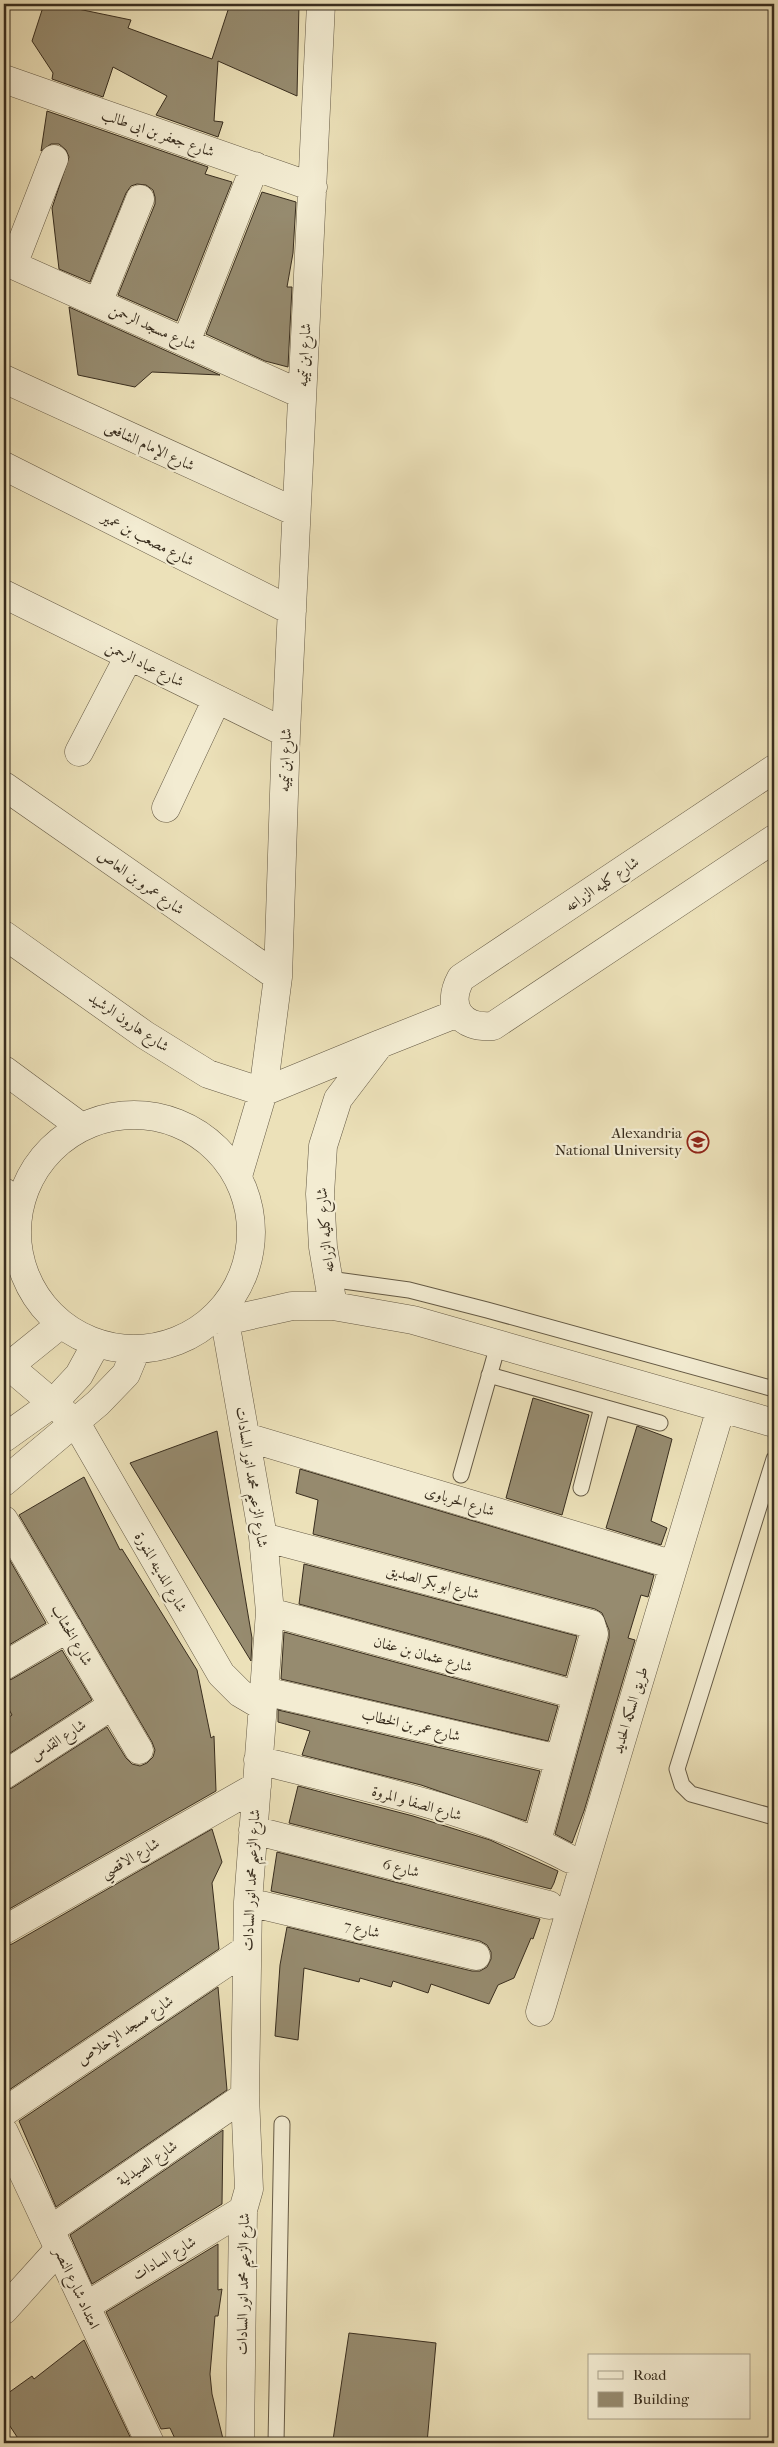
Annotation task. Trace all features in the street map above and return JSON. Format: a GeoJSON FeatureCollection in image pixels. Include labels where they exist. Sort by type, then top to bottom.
{"type":"FeatureCollection","features":[{"type":"Feature","properties":{"kind":"street","name":"شارع ابن تيميه"},"geometry":{"type":"LineString","coordinates":[[238,1176],[263,1092],[278,977],[286,733],[321,4]]}},
{"type":"Feature","properties":{"kind":"street","name":"شارع جعفر بن ابى طالب"},"geometry":{"type":"LineString","coordinates":[[4,78],[313,187]]}},
{"type":"Feature","properties":{"kind":"street"},"geometry":{"type":"LineString","coordinates":[[9,263],[54,159]]}},
{"type":"Feature","properties":{"kind":"street"},"geometry":{"type":"LineString","coordinates":[[186,342],[255,166]]}},
{"type":"Feature","properties":{"kind":"street"},"geometry":{"type":"LineString","coordinates":[[98,303],[140,199]]}},
{"type":"Feature","properties":{"kind":"street","name":"شارع مسجد الرحمن"},"geometry":{"type":"LineString","coordinates":[[9,263],[301,394]]}},
{"type":"Feature","properties":{"kind":"street","name":"شارع الإمام الشافعى"},"geometry":{"type":"LineString","coordinates":[[4,379],[296,512]]}},
{"type":"Feature","properties":{"kind":"street","name":"شارع مصعب بن عمير"},"geometry":{"type":"LineString","coordinates":[[4,466],[292,611]]}},
{"type":"Feature","properties":{"kind":"street","name":"شارع عباد الرحمن"},"geometry":{"type":"LineString","coordinates":[[4,594],[286,733]]}},
{"type":"Feature","properties":{"kind":"street"},"geometry":{"type":"LineString","coordinates":[[79,752],[129,656]]}},
{"type":"Feature","properties":{"kind":"street"},"geometry":{"type":"LineString","coordinates":[[166,808],[217,699]]}},
{"type":"Feature","properties":{"kind":"street","name":"شارع كليه الزراعه"},"geometry":{"type":"LineString","coordinates":[[458,1013],[454,1001],[455,989],[461,978],[774,770]]}},
{"type":"Feature","properties":{"kind":"street","name":"شارع عمرو بن العاص"},"geometry":{"type":"LineString","coordinates":[[4,786],[278,977]]}},
{"type":"Feature","properties":{"kind":"street"},"geometry":{"type":"LineString","coordinates":[[263,1092],[458,1013],[467,1023],[480,1028],[493,1026],[774,839]]}},
{"type":"Feature","properties":{"kind":"street","name":"شارع هارون الرشيد"},"geometry":{"type":"LineString","coordinates":[[4,935],[145,1035],[208,1074],[263,1092]]}},
{"type":"Feature","properties":{"kind":"street","name":"شارع كليه الزراعه"},"geometry":{"type":"LineString","coordinates":[[333,1306],[323,1247],[320,1194],[323,1146],[338,1099],[380,1044]]}},
{"type":"Feature","properties":{"kind":"street"},"geometry":{"type":"LineString","coordinates":[[4,1070],[80,1126]]}},
{"type":"Feature","properties":{"kind":"street"},"geometry":{"type":"LineString","coordinates":[[220,1320],[238,1288],[250,1252],[250,1213],[238,1176],[209,1141],[169,1119],[124,1114],[80,1126],[59,1140],[41,1159],[28,1181],[11,1198],[19,1258],[28,1283],[42,1306],[61,1324],[96,1344],[136,1350],[178,1342],[220,1320],[292,1306],[333,1306],[413,1320],[774,1423]]}},
{"type":"Feature","properties":{"kind":"street","name":"شارع الزعيم محمد انور السادات"},"geometry":{"type":"LineString","coordinates":[[220,1320],[246,1437],[263,1537],[270,1612],[248,1902],[245,2096],[249,2189],[243,2210],[240,2443]]}},
{"type":"Feature","properties":{"kind":"street"},"geometry":{"type":"LineString","coordinates":[[5,1366],[61,1324]]}},
{"type":"Feature","properties":{"kind":"street"},"geometry":{"type":"LineString","coordinates":[[4,1438],[53,1403],[79,1375],[96,1344]]}},
{"type":"Feature","properties":{"kind":"street"},"geometry":{"type":"LineString","coordinates":[[4,1482],[76,1423],[126,1374],[136,1350]]}},
{"type":"Feature","properties":{"kind":"street","name":"شارع المدينه المنورة"},"geometry":{"type":"LineString","coordinates":[[5,1366],[76,1423],[221,1674],[240,1693],[263,1698]]}},
{"type":"Feature","properties":{"kind":"street","name":"طريق السكه الحديد"},"geometry":{"type":"LineString","coordinates":[[540,2012],[721,1408]]}},
{"type":"Feature","properties":{"kind":"street","name":"شارع الحرباوى"},"geometry":{"type":"LineString","coordinates":[[246,1437],[674,1565]]}},
{"type":"Feature","properties":{"kind":"street","name":"شارع الخشاب"},"geometry":{"type":"LineString","coordinates":[[4,1520],[139,1750]]}},
{"type":"Feature","properties":{"kind":"street","name":"شارع ابو بكر الصديق"},"geometry":{"type":"LineString","coordinates":[[263,1537],[589,1623],[593,1626],[594,1634],[577,1695]]}},
{"type":"Feature","properties":{"kind":"street","name":"شارع عثمان بن عفان"},"geometry":{"type":"LineString","coordinates":[[270,1612],[577,1695]]}},
{"type":"Feature","properties":{"kind":"street"},"geometry":{"type":"LineString","coordinates":[[4,1666],[68,1628]]}},
{"type":"Feature","properties":{"kind":"street"},"geometry":{"type":"LineString","coordinates":[[537,1841],[577,1695]]}},
{"type":"Feature","properties":{"kind":"street","name":"شارع عمر بن الخطاب"},"geometry":{"type":"LineString","coordinates":[[263,1698],[559,1759]]}},
{"type":"Feature","properties":{"kind":"street","name":"شارع القدس"},"geometry":{"type":"LineString","coordinates":[[4,1775],[113,1706]]}},
{"type":"Feature","properties":{"kind":"street","name":"شارع الصفا و المروة"},"geometry":{"type":"LineString","coordinates":[[257,1773],[482,1821],[537,1841],[570,1859]]}},
{"type":"Feature","properties":{"kind":"street","name":"شارع الاقصي"},"geometry":{"type":"LineString","coordinates":[[4,1930],[257,1773]]}},
{"type":"Feature","properties":{"kind":"street","name":"شارع 6"},"geometry":{"type":"LineString","coordinates":[[253,1830],[549,1905]]}},
{"type":"Feature","properties":{"kind":"street","name":"شارع 7"},"geometry":{"type":"LineString","coordinates":[[248,1902],[476,1956]]}},
{"type":"Feature","properties":{"kind":"street","name":"شارع مسجد الإخلاص"},"geometry":{"type":"LineString","coordinates":[[4,2112],[247,1949]]}},
{"type":"Feature","properties":{"kind":"street","name":"شارع الصيدلية"},"geometry":{"type":"LineString","coordinates":[[4,2310],[54,2239],[245,2096]]}},
{"type":"Feature","properties":{"kind":"street","name":"امتداد شارع النصر"},"geometry":{"type":"LineString","coordinates":[[4,2132],[11,2167],[54,2239],[150,2443]]}},
{"type":"Feature","properties":{"kind":"street","name":"شارع السادات"},"geometry":{"type":"LineString","coordinates":[[86,2306],[243,2210]]}},
{"type":"Feature","properties":{"kind":"lane"},"geometry":{"type":"LineString","coordinates":[[329,1279],[409,1290],[774,1390]]}},
{"type":"Feature","properties":{"kind":"lane"},"geometry":{"type":"LineString","coordinates":[[461,1475],[498,1345]]}},
{"type":"Feature","properties":{"kind":"lane"},"geometry":{"type":"LineString","coordinates":[[489,1376],[660,1423]]}},
{"type":"Feature","properties":{"kind":"lane"},"geometry":{"type":"LineString","coordinates":[[581,1488],[602,1407]]}},
{"type":"Feature","properties":{"kind":"lane"},"geometry":{"type":"LineString","coordinates":[[774,1459],[677,1769],[682,1785],[691,1794],[774,1817]]}},
{"type":"Feature","properties":{"kind":"lane"},"geometry":{"type":"LineString","coordinates":[[276,2443],[282,2124]]}},
{"type":"Feature","properties":{"kind":"building"},"geometry":{"type":"Polygon","coordinates":[[[44,4],[54,4],[131,20],[128,28],[212,59],[230,4],[299,4],[297,96],[218,61],[214,121],[223,122],[218,137],[156,115],[167,96],[113,67],[103,97],[52,79],[53,73],[32,41],[44,4]]]}},
{"type":"Feature","properties":{"kind":"building"},"geometry":{"type":"Polygon","coordinates":[[[47,111],[208,167],[205,174],[232,182],[177,321],[118,295],[155,204],[153,190],[146,185],[137,184],[131,186],[126,193],[90,282],[59,269],[52,208],[69,157],[66,150],[59,144],[51,144],[41,151],[47,111]]]}},
{"type":"Feature","properties":{"kind":"building"},"geometry":{"type":"Polygon","coordinates":[[[262,192],[296,202],[293,253],[287,287],[292,287],[288,367],[265,361],[206,334],[262,192]]]}},
{"type":"Feature","properties":{"kind":"building"},"geometry":{"type":"Polygon","coordinates":[[[69,307],[220,375],[152,372],[135,387],[78,375],[69,307]]]}},
{"type":"Feature","properties":{"kind":"building"},"geometry":{"type":"Polygon","coordinates":[[[533,1398],[589,1415],[562,1515],[506,1498],[533,1398]]]}},
{"type":"Feature","properties":{"kind":"building"},"geometry":{"type":"Polygon","coordinates":[[[637,1426],[672,1439],[651,1521],[667,1528],[661,1545],[606,1528],[637,1426]]]}},
{"type":"Feature","properties":{"kind":"building"},"geometry":{"type":"Polygon","coordinates":[[[217,1431],[252,1638],[251,1661],[130,1463],[217,1431]]]}},
{"type":"Feature","properties":{"kind":"building"},"geometry":{"type":"Polygon","coordinates":[[[300,1469],[654,1575],[648,1597],[641,1595],[628,1638],[635,1640],[584,1811],[572,1843],[555,1834],[609,1638],[609,1630],[602,1613],[595,1609],[313,1534],[318,1500],[296,1493],[300,1469]]]}},
{"type":"Feature","properties":{"kind":"building"},"geometry":{"type":"Polygon","coordinates":[[[84,1477],[120,1550],[122,1549],[197,1670],[211,1738],[214,1736],[216,1791],[4,1912],[4,1790],[12,1788],[107,1727],[126,1758],[132,1764],[140,1766],[147,1763],[153,1757],[155,1750],[19,1515],[84,1477]]]}},
{"type":"Feature","properties":{"kind":"building"},"geometry":{"type":"Polygon","coordinates":[[[4,1550],[46,1623],[4,1648],[4,1550]]]}},
{"type":"Feature","properties":{"kind":"building"},"geometry":{"type":"Polygon","coordinates":[[[304,1564],[577,1636],[566,1676],[299,1604],[304,1564]]]}},
{"type":"Feature","properties":{"kind":"building"},"geometry":{"type":"Polygon","coordinates":[[[284,1632],[558,1706],[548,1741],[281,1679],[284,1632]]]}},
{"type":"Feature","properties":{"kind":"building"},"geometry":{"type":"Polygon","coordinates":[[[62,1650],[92,1700],[4,1757],[4,1721],[12,1715],[4,1700],[4,1682],[62,1650]]]}},
{"type":"Feature","properties":{"kind":"building"},"geometry":{"type":"Polygon","coordinates":[[[278,1710],[540,1771],[526,1821],[421,1785],[302,1755],[310,1731],[278,1722],[278,1710]]]}},
{"type":"Feature","properties":{"kind":"building"},"geometry":{"type":"Polygon","coordinates":[[[298,1786],[413,1816],[490,1840],[558,1871],[554,1883],[551,1889],[289,1823],[298,1786]]]}},
{"type":"Feature","properties":{"kind":"building"},"geometry":{"type":"Polygon","coordinates":[[[212,1829],[222,1862],[212,1883],[219,1949],[9,2090],[4,2079],[4,1946],[12,1944],[212,1829]]]}},
{"type":"Feature","properties":{"kind":"building"},"geometry":{"type":"Polygon","coordinates":[[[277,1852],[540,1919],[533,1939],[531,1938],[514,1978],[498,1985],[489,2004],[431,1984],[428,1993],[393,1981],[391,1987],[360,1978],[359,1982],[304,1968],[298,2040],[275,2036],[280,1965],[287,1927],[472,1971],[480,1971],[487,1967],[491,1959],[491,1952],[487,1945],[480,1941],[271,1891],[277,1852]]]}},
{"type":"Feature","properties":{"kind":"building"},"geometry":{"type":"Polygon","coordinates":[[[218,1987],[227,2090],[56,2207],[19,2121],[218,1987]]]}},
{"type":"Feature","properties":{"kind":"building"},"geometry":{"type":"Polygon","coordinates":[[[223,2130],[222,2204],[92,2284],[70,2235],[223,2130]]]}},
{"type":"Feature","properties":{"kind":"building"},"geometry":{"type":"Polygon","coordinates":[[[218,2244],[218,2290],[222,2289],[218,2316],[215,2316],[210,2374],[212,2394],[224,2443],[177,2443],[170,2428],[161,2429],[106,2312],[218,2244]]]}},
{"type":"Feature","properties":{"kind":"building"},"geometry":{"type":"Polygon","coordinates":[[[349,2333],[436,2343],[427,2443],[352,2443],[333,2440],[349,2333]]]}},
{"type":"Feature","properties":{"kind":"building"},"geometry":{"type":"Polygon","coordinates":[[[84,2340],[133,2443],[21,2443],[4,2417],[4,2396],[32,2376],[34,2379],[84,2340]]]}},
{"type":"Feature","properties":{"kind":"place","name":"Alexandria National University"},"geometry":{"type":"Point","coordinates":[698,1142]}}]}
